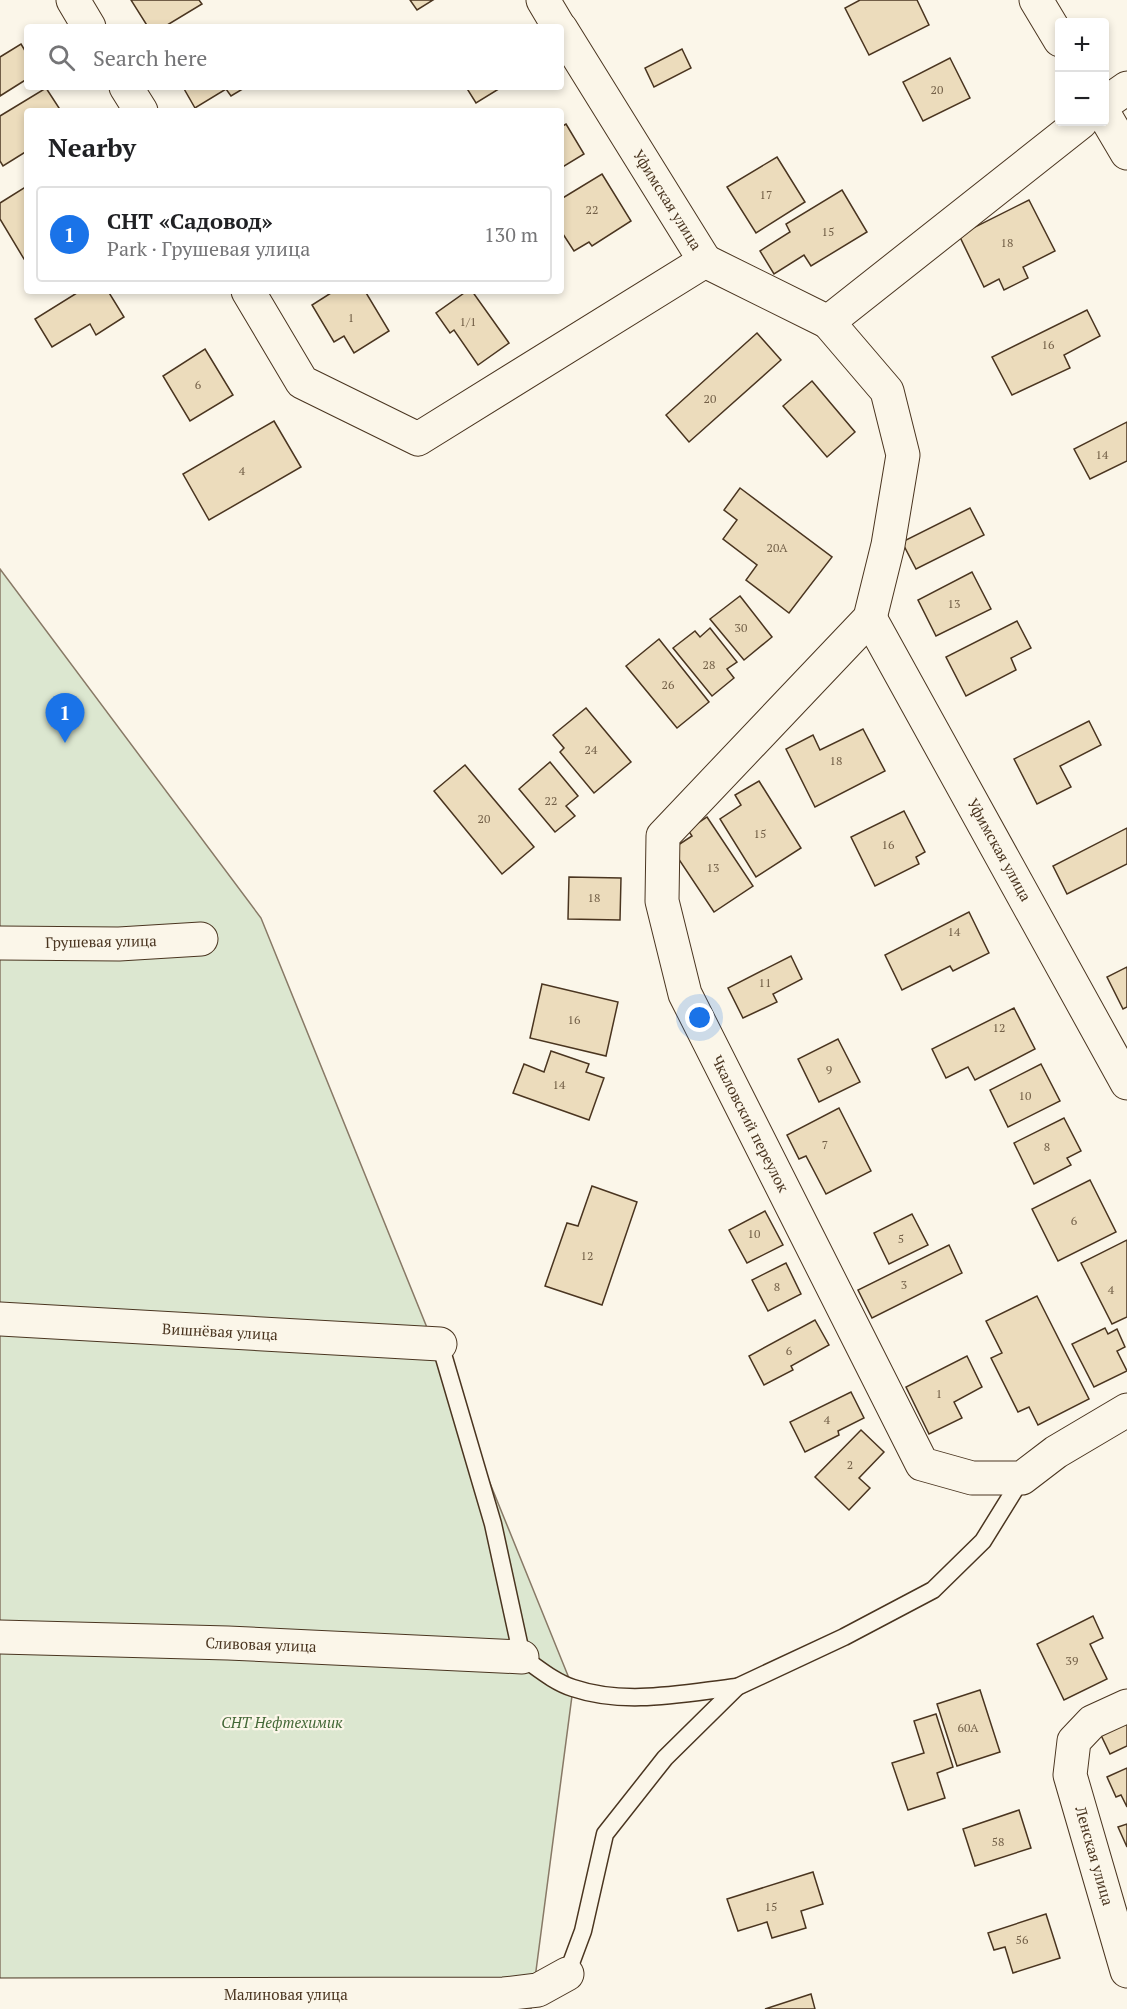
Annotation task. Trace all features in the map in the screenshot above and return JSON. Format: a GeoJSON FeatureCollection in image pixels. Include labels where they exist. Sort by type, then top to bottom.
{"type":"FeatureCollection","features":[{"type":"Feature","properties":{"kind":"street"},"geometry":{"type":"LineString","coordinates":[[73,0],[87,24]]}},
{"type":"Feature","properties":{"kind":"street","name":"Уфимская улица"},"geometry":{"type":"LineString","coordinates":[[543,0],[558,24]]}},
{"type":"Feature","properties":{"kind":"street"},"geometry":{"type":"LineString","coordinates":[[1035,0],[1055,33]]}},
{"type":"Feature","properties":{"kind":"street","name":"Уфимская улица"},"geometry":{"type":"LineString","coordinates":[[250,294],[302,382],[418,439],[705,261],[564,34]]}},
{"type":"Feature","properties":{"kind":"street"},"geometry":{"type":"LineString","coordinates":[[1109,101],[1127,88]]}},
{"type":"Feature","properties":{"kind":"street"},"geometry":{"type":"LineString","coordinates":[[128,90],[139,108]]}},
{"type":"Feature","properties":{"kind":"street"},"geometry":{"type":"LineString","coordinates":[[1109,122],[1127,153]]}},
{"type":"Feature","properties":{"kind":"street"},"geometry":{"type":"LineString","coordinates":[[828,322],[1077,126]]}},
{"type":"Feature","properties":{"kind":"street"},"geometry":{"type":"LineString","coordinates":[[705,261],[828,322],[887,391],[903,455],[888,545],[870,618]]}},
{"type":"Feature","properties":{"kind":"street","name":"Уфимская улица"},"geometry":{"type":"LineString","coordinates":[[870,618],[1127,1083]]}},
{"type":"Feature","properties":{"kind":"street","name":"Чкаловский переулок"},"geometry":{"type":"LineString","coordinates":[[870,618],[663,836],[662,902],[685,994],[922,1464],[972,1478],[1023,1478]]}},
{"type":"Feature","properties":{"kind":"street","name":"Грушевая улица"},"geometry":{"type":"LineString","coordinates":[[0,943],[119,944],[201,939]]}},
{"type":"Feature","properties":{"kind":"street","name":"Вишнёвая улица"},"geometry":{"type":"LineString","coordinates":[[0,1319],[440,1344]]}},
{"type":"Feature","properties":{"kind":"street"},"geometry":{"type":"LineString","coordinates":[[1023,1478],[1056,1452],[1127,1410]]}},
{"type":"Feature","properties":{"kind":"street","name":"Сливовая улица"},"geometry":{"type":"LineString","coordinates":[[0,1637],[228,1643],[522,1657]]}},
{"type":"Feature","properties":{"kind":"street","name":"Ленская улица"},"geometry":{"type":"LineString","coordinates":[[1127,1706],[1092,1722],[1074,1741],[1070,1775],[1127,1971]]}},
{"type":"Feature","properties":{"kind":"street","name":"Малиновая улица"},"geometry":{"type":"LineString","coordinates":[[0,1995],[504,1994],[538,1990],[567,1974]]}},
{"type":"Feature","properties":{"kind":"lane"},"geometry":{"type":"LineString","coordinates":[[440,1344],[493,1524],[522,1657],[546,1674],[573,1688],[633,1698],[737,1687]]}},
{"type":"Feature","properties":{"kind":"lane"},"geometry":{"type":"LineString","coordinates":[[567,1974],[583,1931],[605,1834],[665,1758],[737,1687],[933,1590],[983,1541],[1023,1478]]}},
{"type":"Feature","properties":{"kind":"green space","name":"СНТ Нефтехимик"},"geometry":{"type":"Polygon","coordinates":[[[0,569],[261,918],[573,1688],[531,2009],[0,2009],[0,569]]]}},
{"type":"Feature","properties":{"kind":"building"},"geometry":{"type":"Polygon","coordinates":[[[131,0],[199,0],[202,4],[169,24],[146,24],[131,0]]]}},
{"type":"Feature","properties":{"kind":"building"},"geometry":{"type":"Polygon","coordinates":[[[410,0],[433,0],[417,10],[410,0]]]}},
{"type":"Feature","properties":{"kind":"building"},"geometry":{"type":"Polygon","coordinates":[[[860,0],[917,0],[929,25],[869,55],[845,8],[860,0]]]}},
{"type":"Feature","properties":{"kind":"building"},"geometry":{"type":"Polygon","coordinates":[[[21,44],[24,49],[24,81],[0,96],[0,57],[21,44]]]}},
{"type":"Feature","properties":{"kind":"building"},"geometry":{"type":"Polygon","coordinates":[[[682,49],[691,68],[654,87],[645,68],[682,49]]]}},
{"type":"Feature","properties":{"kind":"building"},"geometry":{"type":"Polygon","coordinates":[[[950,58],[970,98],[923,121],[903,82],[950,58]]]}},
{"type":"Feature","properties":{"kind":"building"},"geometry":{"type":"Polygon","coordinates":[[[43,90],[47,90],[59,108],[24,108],[24,153],[3,166],[0,161],[0,116],[43,90]]]}},
{"type":"Feature","properties":{"kind":"building"},"geometry":{"type":"Polygon","coordinates":[[[185,90],[224,90],[195,108],[185,90]]]}},
{"type":"Feature","properties":{"kind":"building"},"geometry":{"type":"Polygon","coordinates":[[[227,90],[241,90],[231,96],[227,90]]]}},
{"type":"Feature","properties":{"kind":"building"},"geometry":{"type":"Polygon","coordinates":[[[468,90],[497,90],[476,103],[468,90]]]}},
{"type":"Feature","properties":{"kind":"building"},"geometry":{"type":"Polygon","coordinates":[[[566,124],[584,154],[564,166],[564,125],[566,124]]]}},
{"type":"Feature","properties":{"kind":"building"},"geometry":{"type":"Polygon","coordinates":[[[777,157],[805,202],[756,233],[727,187],[777,157]]]}},
{"type":"Feature","properties":{"kind":"building"},"geometry":{"type":"Polygon","coordinates":[[[602,174],[631,221],[592,246],[589,242],[574,251],[564,236],[564,197],[602,174]]]}},
{"type":"Feature","properties":{"kind":"building"},"geometry":{"type":"Polygon","coordinates":[[[24,188],[24,259],[0,219],[0,203],[24,188]]]}},
{"type":"Feature","properties":{"kind":"building"},"geometry":{"type":"Polygon","coordinates":[[[842,190],[867,232],[811,266],[804,255],[774,274],[760,251],[790,232],[786,224],[842,190]]]}},
{"type":"Feature","properties":{"kind":"building"},"geometry":{"type":"Polygon","coordinates":[[[1029,200],[1055,251],[1023,267],[1028,278],[1004,290],[999,279],[984,287],[959,235],[1029,200]]]}},
{"type":"Feature","properties":{"kind":"building"},"geometry":{"type":"Polygon","coordinates":[[[75,294],[110,294],[124,317],[96,335],[90,324],[52,347],[35,319],[75,294]]]}},
{"type":"Feature","properties":{"kind":"building"},"geometry":{"type":"Polygon","coordinates":[[[329,294],[367,294],[389,331],[354,353],[344,336],[334,342],[312,305],[329,294]]]}},
{"type":"Feature","properties":{"kind":"building"},"geometry":{"type":"Polygon","coordinates":[[[463,294],[474,294],[509,343],[478,365],[454,330],[450,333],[436,313],[463,294]]]}},
{"type":"Feature","properties":{"kind":"building"},"geometry":{"type":"Polygon","coordinates":[[[1087,310],[1100,336],[1064,355],[1070,368],[1012,395],[992,357],[1087,310]]]}},
{"type":"Feature","properties":{"kind":"building"},"geometry":{"type":"Polygon","coordinates":[[[757,333],[781,360],[689,442],[666,415],[757,333]]]}},
{"type":"Feature","properties":{"kind":"building"},"geometry":{"type":"Polygon","coordinates":[[[205,349],[233,395],[190,421],[163,376],[205,349]]]}},
{"type":"Feature","properties":{"kind":"building"},"geometry":{"type":"Polygon","coordinates":[[[812,381],[855,432],[827,457],[783,406],[812,381]]]}},
{"type":"Feature","properties":{"kind":"building"},"geometry":{"type":"Polygon","coordinates":[[[274,421],[301,467],[209,520],[183,474],[274,421]]]}},
{"type":"Feature","properties":{"kind":"building"},"geometry":{"type":"Polygon","coordinates":[[[1127,422],[1127,461],[1090,479],[1074,449],[1127,422]]]}},
{"type":"Feature","properties":{"kind":"building"},"geometry":{"type":"Polygon","coordinates":[[[740,488],[832,557],[789,613],[746,580],[757,565],[723,539],[737,520],[724,510],[740,488]]]}},
{"type":"Feature","properties":{"kind":"building"},"geometry":{"type":"Polygon","coordinates":[[[970,508],[984,535],[916,569],[902,542],[970,508]]]}},
{"type":"Feature","properties":{"kind":"building"},"geometry":{"type":"Polygon","coordinates":[[[972,572],[991,609],[936,636],[918,600],[972,572]]]}},
{"type":"Feature","properties":{"kind":"building"},"geometry":{"type":"Polygon","coordinates":[[[740,596],[772,637],[744,660],[710,619],[740,596]]]}},
{"type":"Feature","properties":{"kind":"building"},"geometry":{"type":"Polygon","coordinates":[[[1017,621],[1031,648],[1011,658],[1016,670],[966,696],[946,657],[1017,621]]]}},
{"type":"Feature","properties":{"kind":"building"},"geometry":{"type":"Polygon","coordinates":[[[710,628],[737,662],[727,669],[734,678],[712,696],[673,648],[695,631],[700,637],[710,628]]]}},
{"type":"Feature","properties":{"kind":"building"},"geometry":{"type":"Polygon","coordinates":[[[659,639],[709,702],[677,728],[626,666],[659,639]]]}},
{"type":"Feature","properties":{"kind":"building"},"geometry":{"type":"Polygon","coordinates":[[[586,708],[631,762],[594,793],[560,752],[564,748],[553,735],[586,708]]]}},
{"type":"Feature","properties":{"kind":"building"},"geometry":{"type":"Polygon","coordinates":[[[1089,721],[1101,745],[1060,766],[1071,787],[1037,804],[1014,759],[1089,721]]]}},
{"type":"Feature","properties":{"kind":"building"},"geometry":{"type":"Polygon","coordinates":[[[863,729],[885,771],[815,807],[786,749],[813,735],[820,750],[863,729]]]}},
{"type":"Feature","properties":{"kind":"building"},"geometry":{"type":"Polygon","coordinates":[[[550,762],[578,796],[566,806],[575,816],[555,832],[519,789],[550,762]]]}},
{"type":"Feature","properties":{"kind":"building"},"geometry":{"type":"Polygon","coordinates":[[[465,765],[534,847],[502,874],[434,791],[465,765]]]}},
{"type":"Feature","properties":{"kind":"building"},"geometry":{"type":"Polygon","coordinates":[[[759,781],[801,848],[756,877],[720,819],[741,805],[735,795],[759,781]]]}},
{"type":"Feature","properties":{"kind":"building"},"geometry":{"type":"Polygon","coordinates":[[[904,811],[925,852],[916,857],[919,864],[875,886],[851,837],[904,811]]]}},
{"type":"Feature","properties":{"kind":"building"},"geometry":{"type":"Polygon","coordinates":[[[707,817],[753,886],[714,912],[672,849],[692,836],[688,830],[707,817]]]}},
{"type":"Feature","properties":{"kind":"building"},"geometry":{"type":"Polygon","coordinates":[[[1127,828],[1127,864],[1067,894],[1053,866],[1127,828]]]}},
{"type":"Feature","properties":{"kind":"building"},"geometry":{"type":"Polygon","coordinates":[[[569,877],[621,878],[620,920],[568,919],[569,877]]]}},
{"type":"Feature","properties":{"kind":"building"},"geometry":{"type":"Polygon","coordinates":[[[969,912],[989,953],[953,971],[950,966],[902,990],[885,955],[969,912]]]}},
{"type":"Feature","properties":{"kind":"building"},"geometry":{"type":"Polygon","coordinates":[[[791,956],[802,979],[773,994],[777,1002],[743,1018],[728,988],[791,956]]]}},
{"type":"Feature","properties":{"kind":"building"},"geometry":{"type":"Polygon","coordinates":[[[1127,967],[1127,1007],[1123,1009],[1107,977],[1127,967]]]}},
{"type":"Feature","properties":{"kind":"building"},"geometry":{"type":"Polygon","coordinates":[[[542,984],[618,1002],[606,1056],[530,1038],[542,984]]]}},
{"type":"Feature","properties":{"kind":"building"},"geometry":{"type":"Polygon","coordinates":[[[1014,1008],[1035,1049],[975,1080],[968,1067],[946,1078],[932,1049],[1014,1008]]]}},
{"type":"Feature","properties":{"kind":"building"},"geometry":{"type":"Polygon","coordinates":[[[838,1039],[860,1082],[819,1102],[798,1059],[838,1039]]]}},
{"type":"Feature","properties":{"kind":"building"},"geometry":{"type":"Polygon","coordinates":[[[551,1051],[589,1064],[586,1072],[604,1078],[589,1120],[513,1093],[524,1064],[544,1072],[551,1051]]]}},
{"type":"Feature","properties":{"kind":"building"},"geometry":{"type":"Polygon","coordinates":[[[1041,1064],[1060,1101],[1008,1127],[990,1090],[1041,1064]]]}},
{"type":"Feature","properties":{"kind":"building"},"geometry":{"type":"Polygon","coordinates":[[[839,1108],[871,1171],[826,1194],[806,1156],[799,1159],[787,1135],[839,1108]]]}},
{"type":"Feature","properties":{"kind":"building"},"geometry":{"type":"Polygon","coordinates":[[[1064,1118],[1081,1151],[1067,1158],[1071,1165],[1034,1184],[1014,1143],[1064,1118]]]}},
{"type":"Feature","properties":{"kind":"building"},"geometry":{"type":"Polygon","coordinates":[[[1090,1180],[1116,1232],[1058,1261],[1032,1209],[1090,1180]]]}},
{"type":"Feature","properties":{"kind":"building"},"geometry":{"type":"Polygon","coordinates":[[[592,1186],[637,1202],[602,1305],[545,1286],[567,1223],[578,1226],[592,1186]]]}},
{"type":"Feature","properties":{"kind":"building"},"geometry":{"type":"Polygon","coordinates":[[[765,1211],[783,1245],[747,1263],[729,1230],[765,1211]]]}},
{"type":"Feature","properties":{"kind":"building"},"geometry":{"type":"Polygon","coordinates":[[[912,1214],[928,1245],[889,1264],[874,1233],[912,1214]]]}},
{"type":"Feature","properties":{"kind":"building"},"geometry":{"type":"Polygon","coordinates":[[[1127,1240],[1127,1317],[1112,1324],[1081,1263],[1127,1240]]]}},
{"type":"Feature","properties":{"kind":"building"},"geometry":{"type":"Polygon","coordinates":[[[949,1245],[962,1273],[872,1318],[858,1290],[949,1245]]]}},
{"type":"Feature","properties":{"kind":"building"},"geometry":{"type":"Polygon","coordinates":[[[786,1263],[801,1294],[768,1311],[752,1280],[786,1263]]]}},
{"type":"Feature","properties":{"kind":"building"},"geometry":{"type":"Polygon","coordinates":[[[1037,1296],[1089,1399],[1038,1425],[1029,1407],[1018,1412],[991,1358],[1002,1353],[986,1321],[1037,1296]]]}},
{"type":"Feature","properties":{"kind":"building"},"geometry":{"type":"Polygon","coordinates":[[[815,1320],[829,1345],[791,1366],[793,1370],[764,1385],[749,1356],[815,1320]]]}},
{"type":"Feature","properties":{"kind":"building"},"geometry":{"type":"Polygon","coordinates":[[[1105,1328],[1108,1334],[1117,1329],[1125,1347],[1117,1351],[1127,1371],[1094,1387],[1072,1344],[1105,1328]]]}},
{"type":"Feature","properties":{"kind":"building"},"geometry":{"type":"Polygon","coordinates":[[[967,1356],[982,1387],[954,1402],[962,1418],[929,1434],[906,1387],[967,1356]]]}},
{"type":"Feature","properties":{"kind":"building"},"geometry":{"type":"Polygon","coordinates":[[[851,1392],[864,1418],[838,1431],[839,1435],[805,1452],[790,1422],[851,1392]]]}},
{"type":"Feature","properties":{"kind":"building"},"geometry":{"type":"Polygon","coordinates":[[[861,1430],[884,1452],[859,1478],[870,1488],[849,1510],[815,1477],[861,1430]]]}},
{"type":"Feature","properties":{"kind":"building"},"geometry":{"type":"Polygon","coordinates":[[[1093,1616],[1103,1638],[1090,1644],[1107,1679],[1064,1700],[1037,1644],[1093,1616]]]}},
{"type":"Feature","properties":{"kind":"building"},"geometry":{"type":"Polygon","coordinates":[[[980,1690],[1000,1752],[957,1766],[937,1704],[980,1690]]]}},
{"type":"Feature","properties":{"kind":"building"},"geometry":{"type":"Polygon","coordinates":[[[936,1714],[953,1767],[937,1773],[945,1798],[908,1810],[892,1763],[924,1753],[914,1721],[936,1714]]]}},
{"type":"Feature","properties":{"kind":"building"},"geometry":{"type":"Polygon","coordinates":[[[1127,1717],[1127,1746],[1110,1754],[1099,1731],[1127,1717]]]}},
{"type":"Feature","properties":{"kind":"building"},"geometry":{"type":"Polygon","coordinates":[[[1127,1768],[1127,1807],[1121,1795],[1116,1797],[1107,1777],[1127,1768]]]}},
{"type":"Feature","properties":{"kind":"building"},"geometry":{"type":"Polygon","coordinates":[[[1019,1810],[1031,1848],[975,1866],[963,1829],[1019,1810]]]}},
{"type":"Feature","properties":{"kind":"building"},"geometry":{"type":"Polygon","coordinates":[[[1127,1824],[1127,1847],[1118,1827],[1127,1824]]]}},
{"type":"Feature","properties":{"kind":"building"},"geometry":{"type":"Polygon","coordinates":[[[813,1872],[823,1904],[801,1911],[806,1928],[772,1938],[767,1922],[738,1931],[727,1899],[813,1872]]]}},
{"type":"Feature","properties":{"kind":"building"},"geometry":{"type":"Polygon","coordinates":[[[1046,1914],[1060,1958],[1013,1973],[1005,1947],[994,1950],[988,1933],[1046,1914]]]}},
{"type":"Feature","properties":{"kind":"building"},"geometry":{"type":"Polygon","coordinates":[[[811,1994],[815,2009],[765,2009],[811,1994]]]}},
{"type":"Feature","properties":{"kind":"place","name":"СНТ «Садовод»"},"geometry":{"type":"Point","coordinates":[65,743]}}]}
